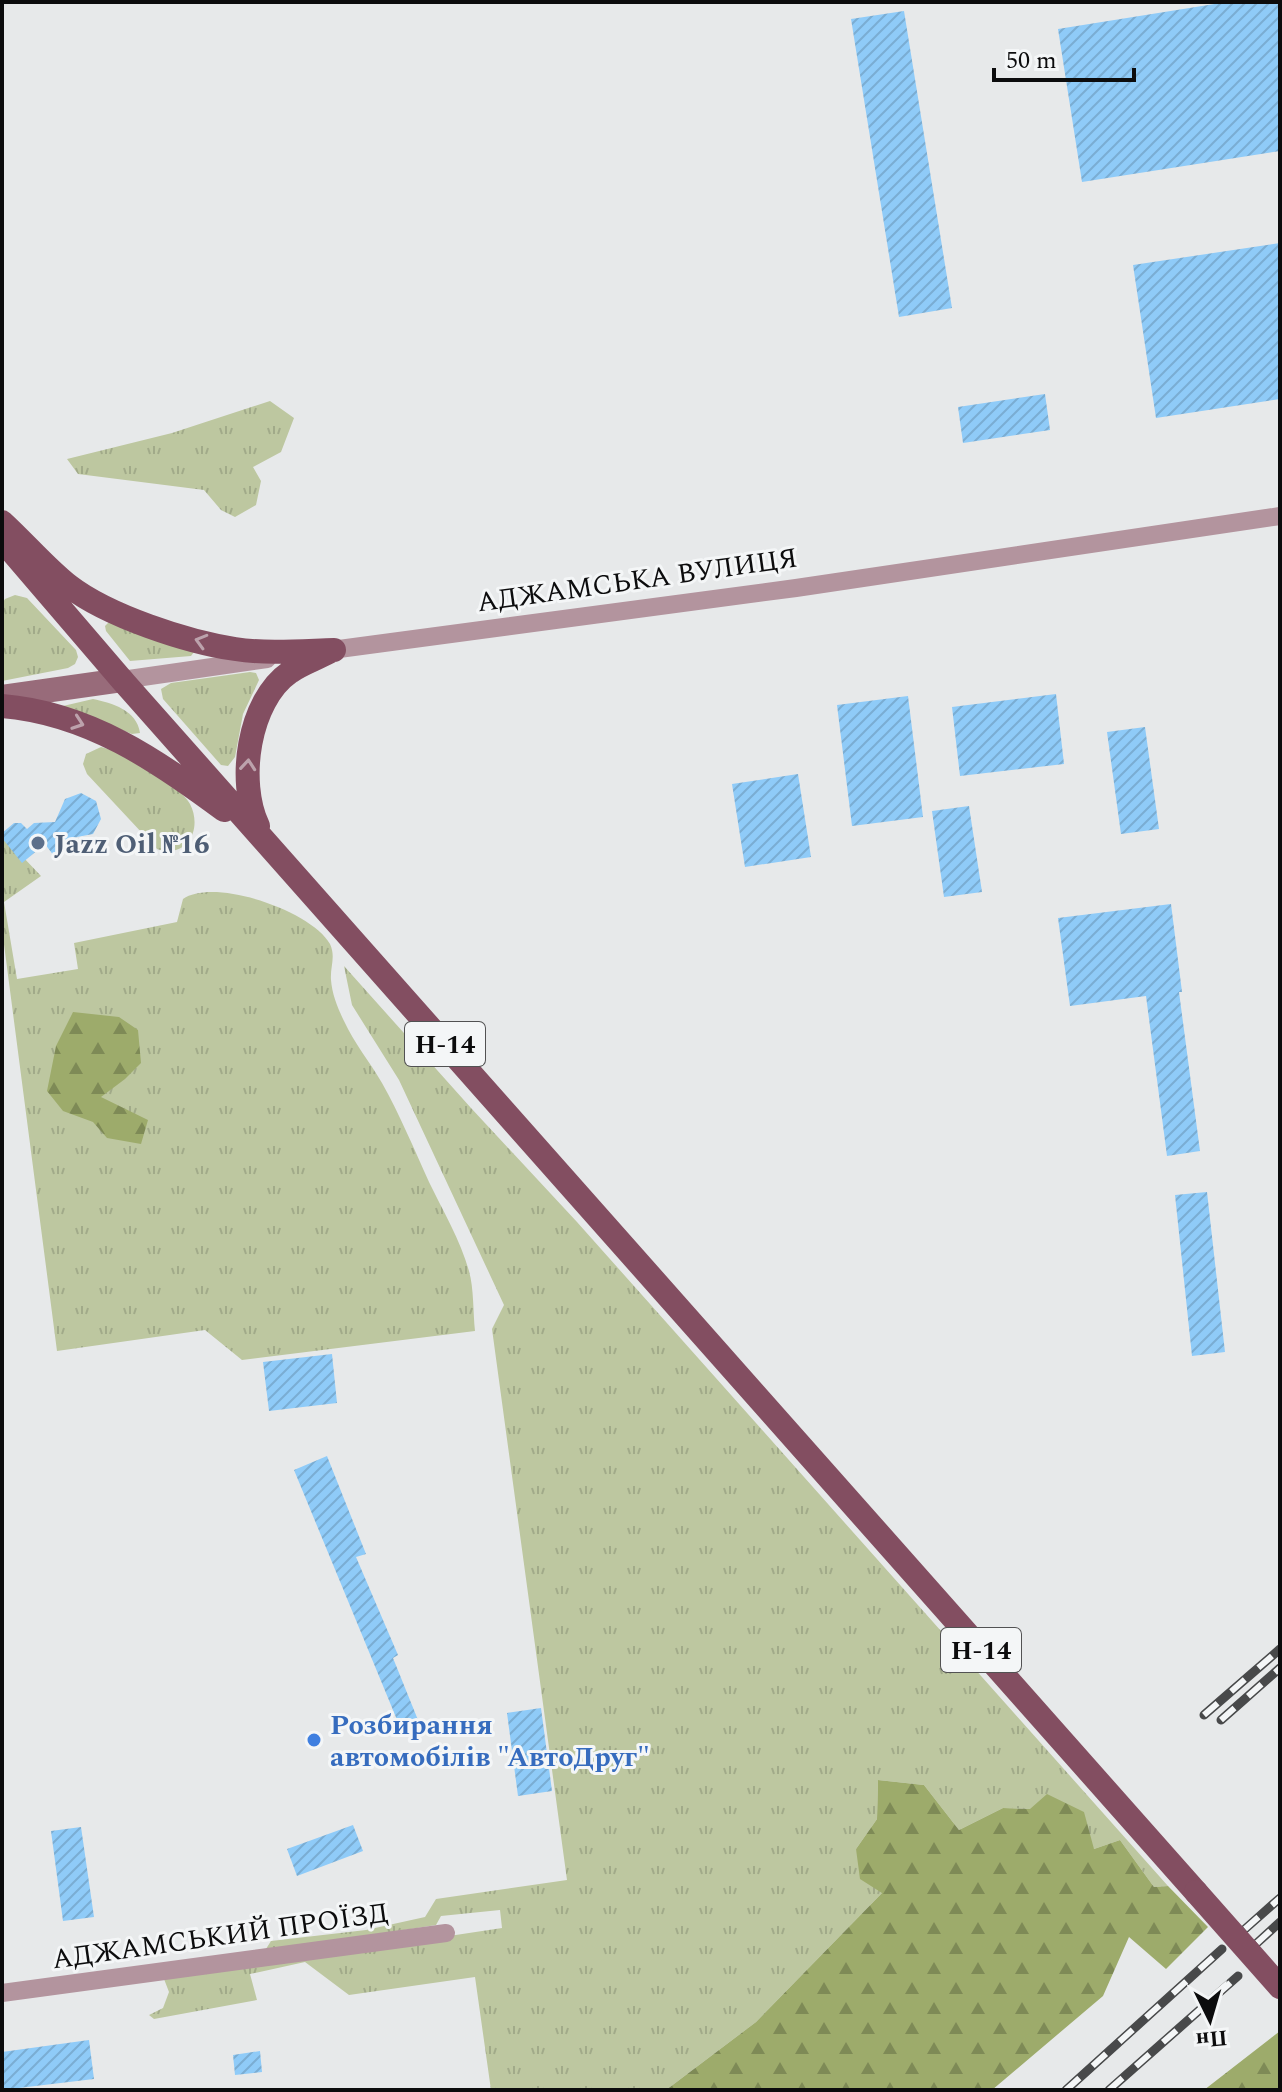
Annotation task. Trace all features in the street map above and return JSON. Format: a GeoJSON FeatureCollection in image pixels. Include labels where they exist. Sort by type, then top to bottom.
{"type":"FeatureCollection","features":[{"type":"Feature","properties":{"kind":"main road"},"geometry":{"type":"LineString","coordinates":[[2,522],[69,586],[96,605],[206,643],[237,650],[334,650]]}},
{"type":"Feature","properties":{"kind":"main road","name":"Н-14"},"geometry":{"type":"LineString","coordinates":[[2,540],[122,680],[1280,1987]]}},
{"type":"Feature","properties":{"kind":"main road"},"geometry":{"type":"LineString","coordinates":[[264,840],[253,815],[247,780],[248,760],[258,718],[267,699],[289,672],[334,650]]}},
{"type":"Feature","properties":{"kind":"main road","name":"АДЖАМСЬКА ВУЛИЦЯ"},"geometry":{"type":"LineString","coordinates":[[2,697],[122,680]]}},
{"type":"Feature","properties":{"kind":"main road"},"geometry":{"type":"LineString","coordinates":[[2,706],[56,716],[107,734],[158,763],[264,840]]}},
{"type":"Feature","properties":{"kind":"street","name":"АДЖАМСЬКА ВУЛИЦЯ"},"geometry":{"type":"LineString","coordinates":[[122,680],[826,584],[1280,516]]}},
{"type":"Feature","properties":{"kind":"street","name":"АДЖАМСЬКИЙ ПРОЇЗД"},"geometry":{"type":"LineString","coordinates":[[2,1993],[446,1933]]}},
{"type":"Feature","properties":{"kind":"green space"},"geometry":{"type":"Polygon","coordinates":[[[270,401],[294,418],[281,452],[253,467],[261,481],[256,505],[235,517],[221,510],[204,490],[78,474],[67,459],[172,433],[270,401]]]}},
{"type":"Feature","properties":{"kind":"green space"},"geometry":{"type":"Polygon","coordinates":[[[15,595],[27,598],[76,650],[78,657],[75,664],[2,681],[2,604],[5,599],[15,595]]]}},
{"type":"Feature","properties":{"kind":"green space"},"geometry":{"type":"Polygon","coordinates":[[[109,622],[194,652],[191,656],[130,661],[106,631],[105,626],[109,622]]]}},
{"type":"Feature","properties":{"kind":"green space"},"geometry":{"type":"Polygon","coordinates":[[[256,673],[259,680],[243,714],[235,757],[228,766],[221,765],[163,699],[161,689],[171,683],[256,673]]]}},
{"type":"Feature","properties":{"kind":"green space"},"geometry":{"type":"Polygon","coordinates":[[[93,699],[129,713],[140,733],[132,734],[63,706],[93,699]]]}},
{"type":"Feature","properties":{"kind":"green space"},"geometry":{"type":"Polygon","coordinates":[[[101,747],[150,770],[184,796],[190,804],[195,823],[190,840],[184,846],[168,851],[157,849],[87,774],[83,764],[86,754],[101,747]]]}},
{"type":"Feature","properties":{"kind":"green space"},"geometry":{"type":"Polygon","coordinates":[[[2,835],[41,876],[4,902],[17,979],[78,969],[74,943],[177,922],[183,899],[197,893],[217,892],[261,901],[284,909],[320,932],[332,949],[332,985],[340,1012],[389,1095],[461,1248],[471,1278],[475,1331],[242,1360],[205,1330],[57,1351],[2,929],[2,835]]]}},
{"type":"Feature","properties":{"kind":"green space"},"geometry":{"type":"Polygon","coordinates":[[[344,966],[577,1222],[1168,1886],[1154,1887],[1120,1840],[1094,1849],[1030,1809],[1003,1808],[959,1830],[924,1785],[878,1780],[877,1819],[856,1849],[883,1892],[756,2022],[666,2090],[491,2090],[475,1977],[349,1995],[305,1962],[250,1974],[257,2000],[154,2019],[149,2015],[163,2008],[169,1992],[164,1979],[502,1928],[500,1910],[441,1916],[436,1925],[264,1952],[271,1941],[366,1930],[425,1917],[436,1899],[567,1880],[492,1329],[504,1305],[399,1080],[352,1005],[344,966]]]}},
{"type":"Feature","properties":{"kind":"green space"},"geometry":{"type":"Polygon","coordinates":[[[73,1012],[119,1017],[138,1030],[141,1063],[101,1097],[148,1120],[141,1144],[107,1138],[93,1122],[63,1111],[47,1091],[56,1046],[73,1012]]]}},
{"type":"Feature","properties":{"kind":"green space"},"geometry":{"type":"Polygon","coordinates":[[[878,1780],[924,1785],[959,1830],[1003,1808],[1030,1809],[1047,1794],[1084,1812],[1094,1849],[1120,1840],[1154,1887],[1168,1886],[1208,1927],[1166,1969],[1129,1937],[1103,1996],[992,2090],[666,2090],[756,2022],[882,1893],[860,1879],[856,1849],[877,1819],[878,1780]]]}},
{"type":"Feature","properties":{"kind":"green space"},"geometry":{"type":"Polygon","coordinates":[[[1280,2031],[1280,2090],[1204,2090],[1280,2031]]]}},
{"type":"Feature","properties":{"kind":"building"},"geometry":{"type":"Polygon","coordinates":[[[1227,2],[1280,2],[1280,151],[1082,182],[1058,29],[1227,2]]]}},
{"type":"Feature","properties":{"kind":"building"},"geometry":{"type":"Polygon","coordinates":[[[904,11],[952,308],[899,317],[851,19],[904,11]]]}},
{"type":"Feature","properties":{"kind":"building"},"geometry":{"type":"Polygon","coordinates":[[[1280,243],[1280,399],[1156,418],[1133,265],[1280,243]]]}},
{"type":"Feature","properties":{"kind":"building"},"geometry":{"type":"Polygon","coordinates":[[[1045,394],[1050,430],[963,443],[958,407],[1045,394]]]}},
{"type":"Feature","properties":{"kind":"building"},"geometry":{"type":"Polygon","coordinates":[[[1056,694],[1064,764],[960,776],[952,707],[1056,694]]]}},
{"type":"Feature","properties":{"kind":"building"},"geometry":{"type":"Polygon","coordinates":[[[908,696],[923,817],[852,826],[837,705],[908,696]]]}},
{"type":"Feature","properties":{"kind":"building"},"geometry":{"type":"Polygon","coordinates":[[[1145,727],[1159,829],[1121,834],[1107,732],[1145,727]]]}},
{"type":"Feature","properties":{"kind":"building"},"geometry":{"type":"Polygon","coordinates":[[[798,774],[811,857],[745,867],[732,784],[798,774]]]}},
{"type":"Feature","properties":{"kind":"building"},"geometry":{"type":"Polygon","coordinates":[[[81,793],[96,801],[101,819],[93,834],[77,837],[54,856],[45,844],[22,863],[2,838],[2,833],[14,823],[21,823],[27,829],[34,823],[55,822],[65,799],[81,793]]]}},
{"type":"Feature","properties":{"kind":"building"},"geometry":{"type":"Polygon","coordinates":[[[969,806],[982,892],[944,897],[932,811],[969,806]]]}},
{"type":"Feature","properties":{"kind":"building"},"geometry":{"type":"Polygon","coordinates":[[[1171,904],[1200,1151],[1167,1156],[1146,996],[1070,1006],[1058,918],[1171,904]]]}},
{"type":"Feature","properties":{"kind":"building"},"geometry":{"type":"Polygon","coordinates":[[[1207,1192],[1225,1352],[1192,1356],[1175,1195],[1207,1192]]]}},
{"type":"Feature","properties":{"kind":"building"},"geometry":{"type":"Polygon","coordinates":[[[332,1354],[337,1403],[269,1411],[263,1362],[332,1354]]]}},
{"type":"Feature","properties":{"kind":"building"},"geometry":{"type":"Polygon","coordinates":[[[327,1456],[366,1554],[356,1557],[398,1655],[393,1658],[418,1720],[400,1727],[294,1470],[327,1456]]]}},
{"type":"Feature","properties":{"kind":"building"},"geometry":{"type":"Polygon","coordinates":[[[541,1708],[552,1791],[518,1796],[507,1713],[541,1708]]]}},
{"type":"Feature","properties":{"kind":"building"},"geometry":{"type":"Polygon","coordinates":[[[353,1825],[363,1851],[297,1876],[287,1849],[353,1825]]]}},
{"type":"Feature","properties":{"kind":"building"},"geometry":{"type":"Polygon","coordinates":[[[81,1827],[94,1917],[63,1921],[51,1831],[81,1827]]]}},
{"type":"Feature","properties":{"kind":"building"},"geometry":{"type":"Polygon","coordinates":[[[89,2040],[94,2079],[2,2090],[2,2052],[89,2040]]]}},
{"type":"Feature","properties":{"kind":"building"},"geometry":{"type":"Polygon","coordinates":[[[260,2051],[262,2072],[235,2075],[233,2055],[260,2051]]]}},
{"type":"Feature","properties":{"kind":"railway"},"geometry":{"type":"LineString","coordinates":[[1204,1715],[1280,1649]]}},
{"type":"Feature","properties":{"kind":"railway"},"geometry":{"type":"LineString","coordinates":[[1221,1720],[1280,1668]]}},
{"type":"Feature","properties":{"kind":"railway"},"geometry":{"type":"LineString","coordinates":[[1245,1929],[1280,1898]]}},
{"type":"Feature","properties":{"kind":"railway"},"geometry":{"type":"LineString","coordinates":[[1257,1943],[1280,1922]]}},
{"type":"Feature","properties":{"kind":"railway"},"geometry":{"type":"LineString","coordinates":[[1066,2090],[1222,1949]]}},
{"type":"Feature","properties":{"kind":"railway"},"geometry":{"type":"LineString","coordinates":[[1109,2090],[1238,1976]]}},
{"type":"Feature","properties":{"kind":"place","name":"Jazz Oil №16"},"geometry":{"type":"Point","coordinates":[38,843]}},
{"type":"Feature","properties":{"kind":"place","name":"Розбирання автомобілів \"АвтоДруг\""},"geometry":{"type":"Point","coordinates":[314,1740]}}]}
